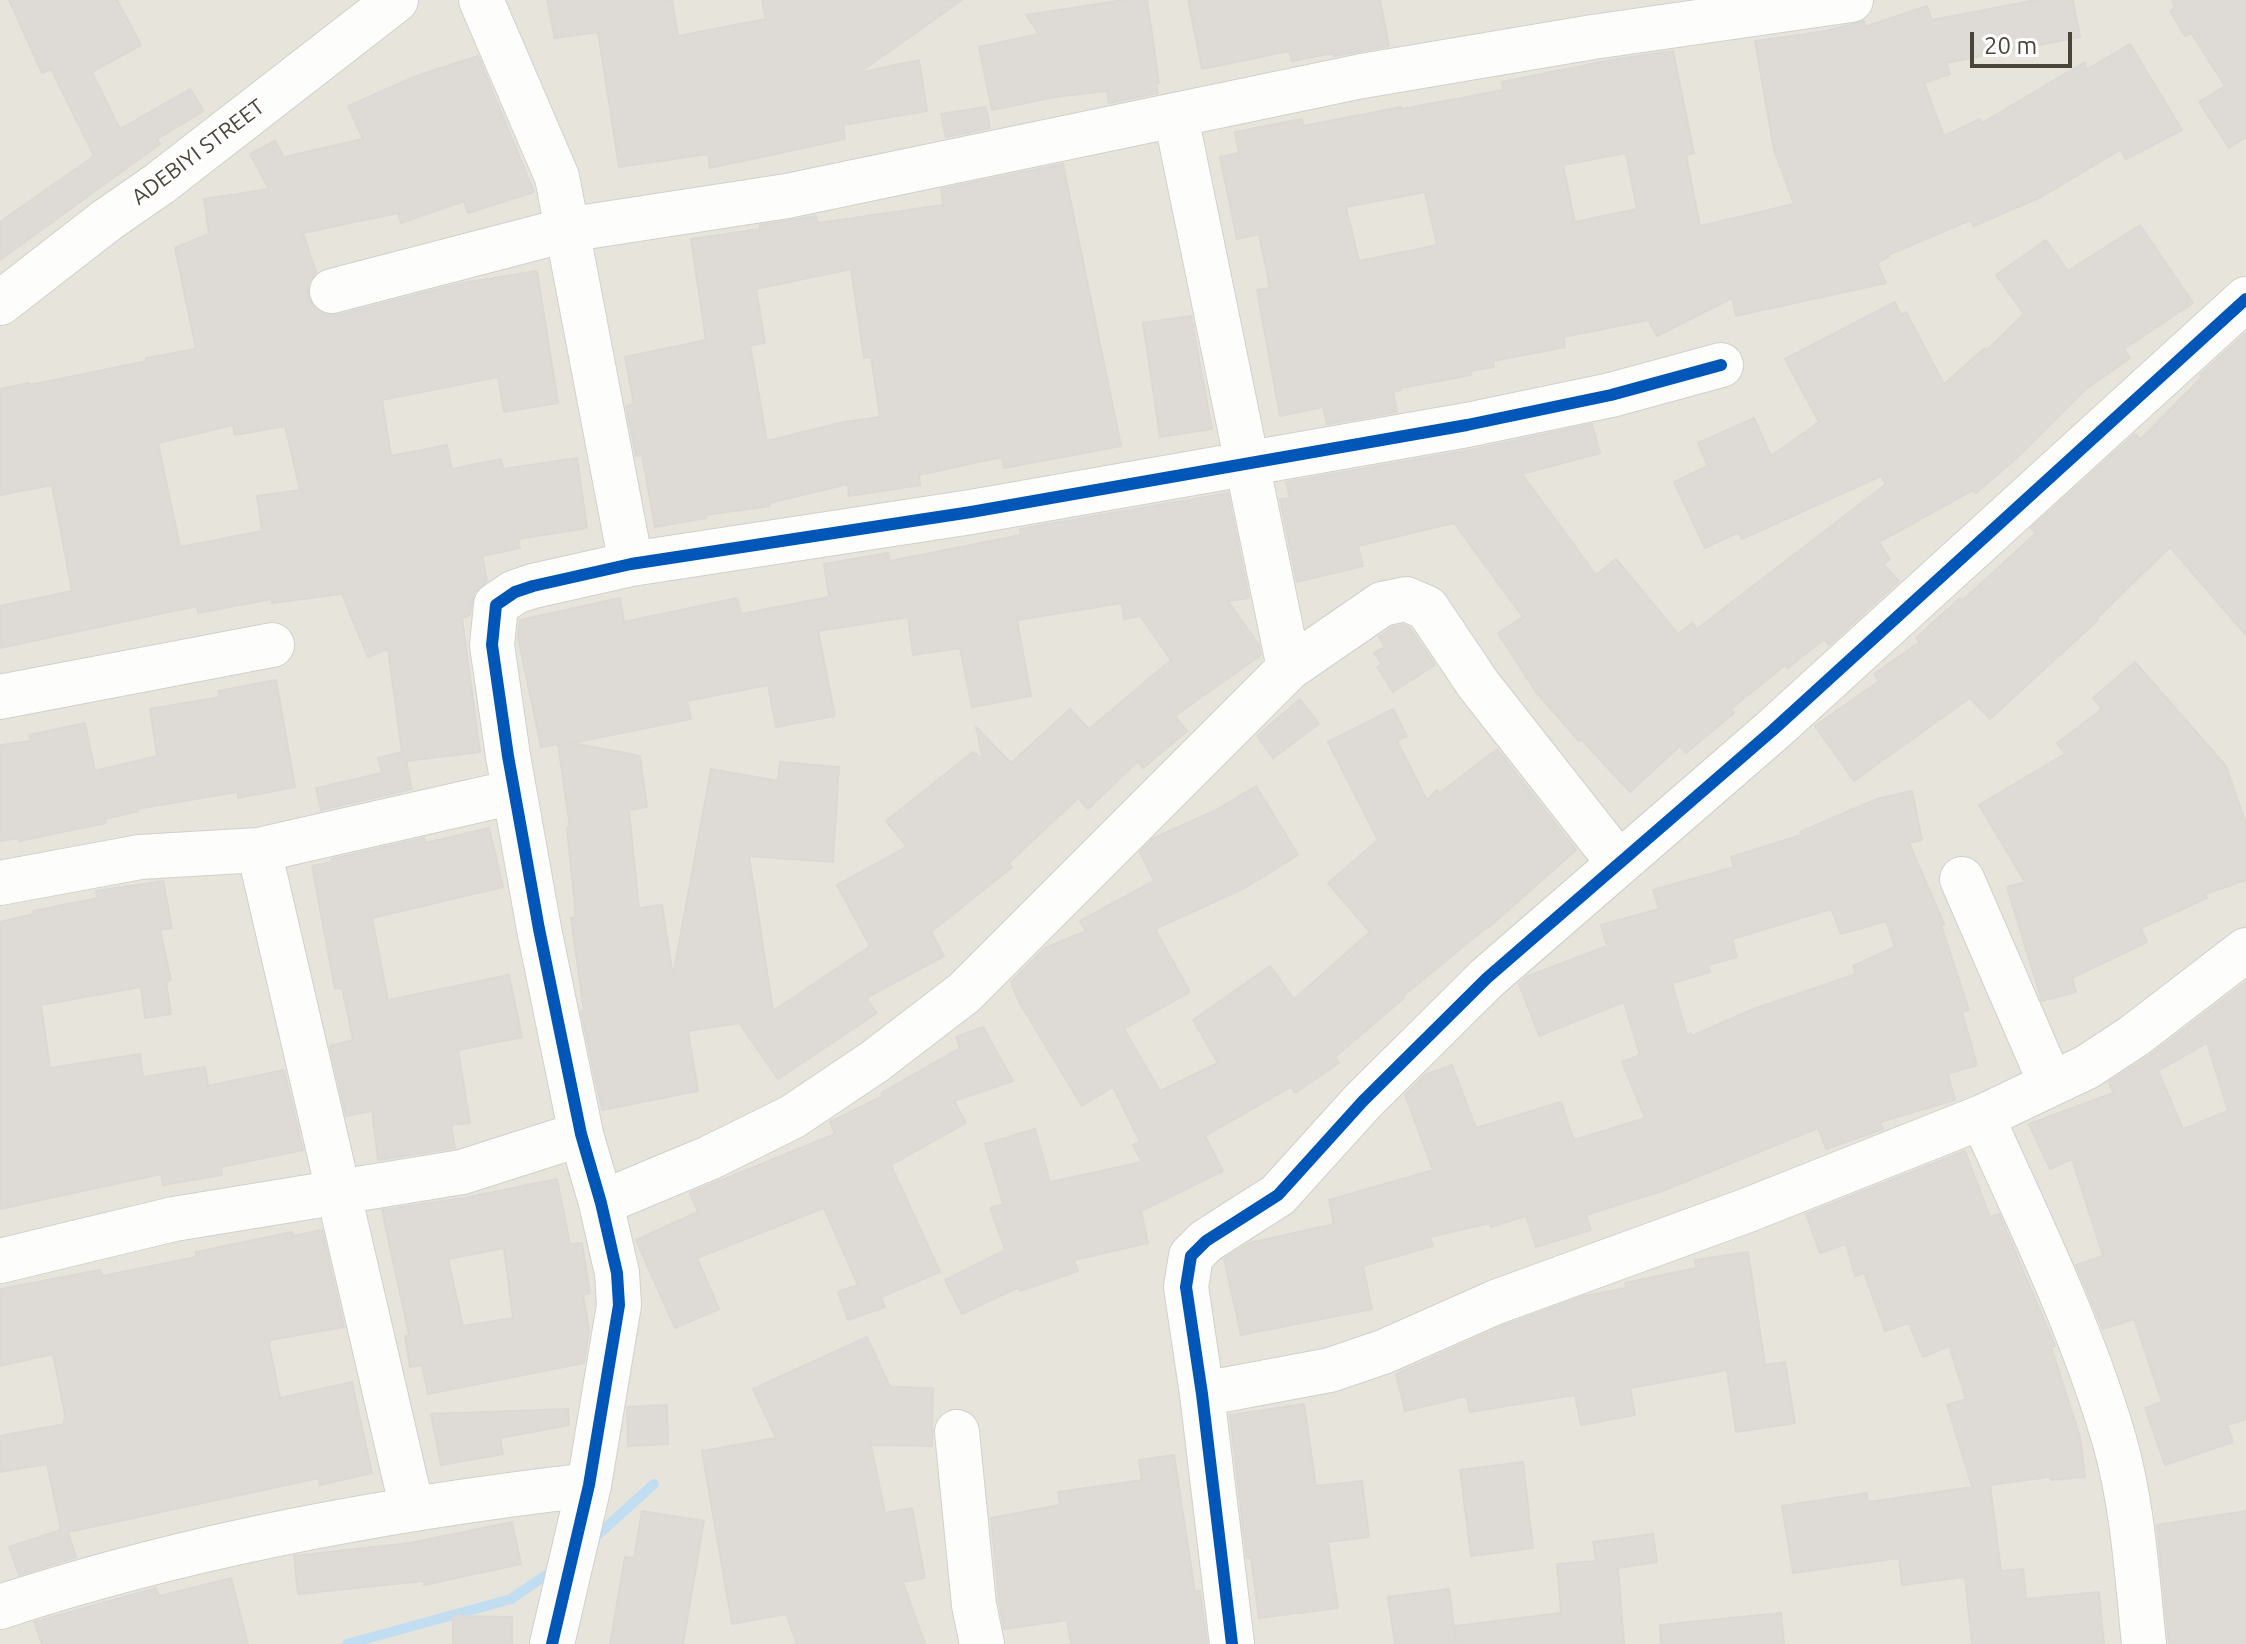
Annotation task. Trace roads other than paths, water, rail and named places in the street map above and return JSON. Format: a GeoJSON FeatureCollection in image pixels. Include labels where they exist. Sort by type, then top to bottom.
{"type":"FeatureCollection","features":[{"type":"Feature","properties":{"kind":"street","name":"ADEBIYI STREET"},"geometry":{"type":"LineString","coordinates":[[0,303],[396,0]]}},
{"type":"Feature","properties":{"kind":"street"},"geometry":{"type":"LineString","coordinates":[[481,0],[557,177],[631,564]]}},
{"type":"Feature","properties":{"kind":"street"},"geometry":{"type":"LineString","coordinates":[[332,291],[566,230],[787,196],[1393,71],[1593,37],[1851,0]]}},
{"type":"Feature","properties":{"kind":"street"},"geometry":{"type":"LineString","coordinates":[[1176,117],[1289,668]]}},
{"type":"Feature","properties":{"kind":"street"},"geometry":{"type":"LineString","coordinates":[[1232,1644],[1186,1287],[1191,1256],[1206,1241],[1278,1195],[1363,1101],[1487,978],[1773,730],[2246,299]]}},
{"type":"Feature","properties":{"kind":"street"},"geometry":{"type":"LineString","coordinates":[[552,1644],[589,1485],[619,1305],[617,1273],[581,1134],[514,792],[492,645],[496,605],[515,592],[533,586],[631,564],[971,512],[1467,425],[1611,395],[1721,365]]}},
{"type":"Feature","properties":{"kind":"street"},"geometry":{"type":"LineString","coordinates":[[601,1203],[709,1158],[792,1117],[874,1062],[964,993],[1289,668],[1382,604],[1406,599],[1427,608],[1478,684],[1618,862]]}},
{"type":"Feature","properties":{"kind":"street"},"geometry":{"type":"LineString","coordinates":[[0,697],[272,645]]}},
{"type":"Feature","properties":{"kind":"street"},"geometry":{"type":"LineString","coordinates":[[0,883],[140,857],[259,850],[514,792]]}},
{"type":"Feature","properties":{"kind":"street"},"geometry":{"type":"LineString","coordinates":[[259,850],[412,1509]]}},
{"type":"Feature","properties":{"kind":"street"},"geometry":{"type":"LineString","coordinates":[[1962,879],[2051,1084]]}},
{"type":"Feature","properties":{"kind":"street"},"geometry":{"type":"LineString","coordinates":[[1202,1394],[1317,1373],[1383,1352],[1496,1302],[1721,1220],[1982,1117],[2087,1067],[2134,1036],[2246,950]]}},
{"type":"Feature","properties":{"kind":"street"},"geometry":{"type":"LineString","coordinates":[[1982,1117],[2070,1312],[2114,1440],[2130,1512],[2144,1644]]}},
{"type":"Feature","properties":{"kind":"street"},"geometry":{"type":"LineString","coordinates":[[0,1261],[174,1219],[462,1172],[581,1134]]}},
{"type":"Feature","properties":{"kind":"street"},"geometry":{"type":"LineString","coordinates":[[957,1432],[974,1605],[982,1644]]}},
{"type":"Feature","properties":{"kind":"street"},"geometry":{"type":"LineString","coordinates":[[0,1607],[66,1585],[176,1556],[412,1509],[589,1485]]}},
{"type":"Feature","properties":{"kind":"waterway"},"geometry":{"type":"LineString","coordinates":[[593,1539],[654,1484]]}},
{"type":"Feature","properties":{"kind":"waterway"},"geometry":{"type":"LineString","coordinates":[[347,1644],[511,1599],[555,1569]]}}]}
